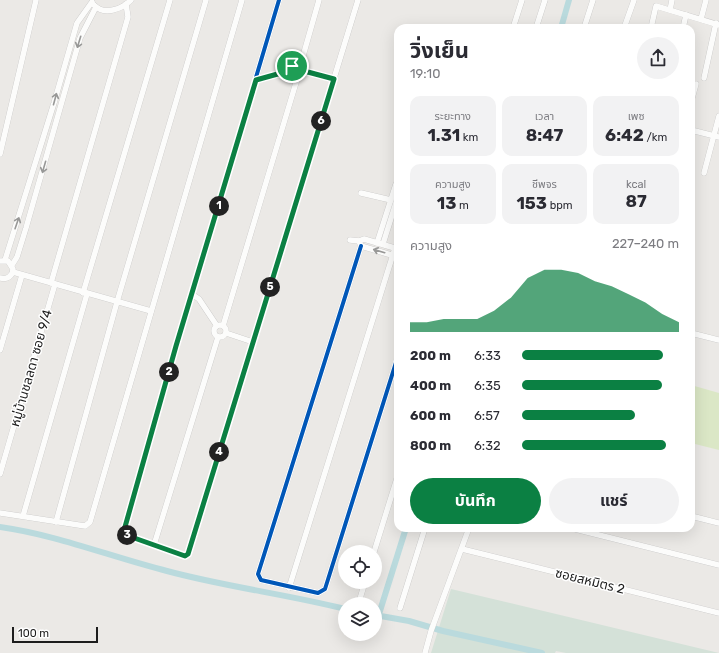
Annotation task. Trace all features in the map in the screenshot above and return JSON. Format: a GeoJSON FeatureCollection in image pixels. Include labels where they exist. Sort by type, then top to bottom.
{"type":"FeatureCollection","features":[{"type":"Feature","properties":{"kind":"street"},"geometry":{"type":"LineString","coordinates":[[0,154],[36,0]]}},
{"type":"Feature","properties":{"kind":"street"},"geometry":{"type":"LineString","coordinates":[[23,516],[85,293],[170,0]]}},
{"type":"Feature","properties":{"kind":"street"},"geometry":{"type":"LineString","coordinates":[[56,522],[117,302],[206,0]]}},
{"type":"Feature","properties":{"kind":"street"},"geometry":{"type":"LineString","coordinates":[[0,513],[85,526],[90,522],[242,0]]}},
{"type":"Feature","properties":{"kind":"street"},"geometry":{"type":"LineString","coordinates":[[279,0],[123,534],[185,556],[188,554],[358,0]]}},
{"type":"Feature","properties":{"kind":"street"},"geometry":{"type":"LineString","coordinates":[[304,71],[304,66],[301,63],[319,0]]}},
{"type":"Feature","properties":{"kind":"street"},"geometry":{"type":"LineString","coordinates":[[514,24],[522,0]]}},
{"type":"Feature","properties":{"kind":"street"},"geometry":{"type":"LineString","coordinates":[[537,24],[545,0]]}},
{"type":"Feature","properties":{"kind":"street"},"geometry":{"type":"LineString","coordinates":[[585,24],[593,0]]}},
{"type":"Feature","properties":{"kind":"street"},"geometry":{"type":"LineString","coordinates":[[625,24],[634,0]]}},
{"type":"Feature","properties":{"kind":"street"},"geometry":{"type":"LineString","coordinates":[[670,10],[672,0]]}},
{"type":"Feature","properties":{"kind":"street"},"geometry":{"type":"LineString","coordinates":[[701,19],[706,0]]}},
{"type":"Feature","properties":{"kind":"street"},"geometry":{"type":"LineString","coordinates":[[93,3],[103,10],[109,11],[129,2]]}},
{"type":"Feature","properties":{"kind":"street","name":"หมู่บ้านชลลดา ซอย 9/4"},"geometry":{"type":"LineString","coordinates":[[0,474],[128,17],[129,2]]}},
{"type":"Feature","properties":{"kind":"street"},"geometry":{"type":"LineString","coordinates":[[12,265],[2,261],[48,125],[77,23],[93,3]]}},
{"type":"Feature","properties":{"kind":"street"},"geometry":{"type":"LineString","coordinates":[[1,279],[8,278],[13,272],[12,265],[17,257],[26,228],[80,38],[93,3]]}},
{"type":"Feature","properties":{"kind":"street"},"geometry":{"type":"LineString","coordinates":[[652,24],[656,6],[717,24],[704,78]]}},
{"type":"Feature","properties":{"kind":"street"},"geometry":{"type":"LineString","coordinates":[[684,24],[686,15]]}},
{"type":"Feature","properties":{"kind":"street"},"geometry":{"type":"LineString","coordinates":[[292,70],[294,64],[301,63]]}},
{"type":"Feature","properties":{"kind":"street"},"geometry":{"type":"LineString","coordinates":[[256,80],[292,70]]}},
{"type":"Feature","properties":{"kind":"street"},"geometry":{"type":"LineString","coordinates":[[292,70],[294,74],[298,76]]}},
{"type":"Feature","properties":{"kind":"street"},"geometry":{"type":"LineString","coordinates":[[304,71],[334,79]]}},
{"type":"Feature","properties":{"kind":"street"},"geometry":{"type":"LineString","coordinates":[[218,337],[214,332],[220,326],[298,76],[304,71]]}},
{"type":"Feature","properties":{"kind":"street"},"geometry":{"type":"LineString","coordinates":[[704,173],[716,136],[719,116]]}},
{"type":"Feature","properties":{"kind":"street"},"geometry":{"type":"LineString","coordinates":[[48,125],[55,127]]}},
{"type":"Feature","properties":{"kind":"street"},"geometry":{"type":"LineString","coordinates":[[695,131],[716,136]]}},
{"type":"Feature","properties":{"kind":"street"},"geometry":{"type":"LineString","coordinates":[[380,243],[394,190]]}},
{"type":"Feature","properties":{"kind":"street"},"geometry":{"type":"LineString","coordinates":[[361,193],[391,200]]}},
{"type":"Feature","properties":{"kind":"street"},"geometry":{"type":"LineString","coordinates":[[380,243],[394,206]]}},
{"type":"Feature","properties":{"kind":"street"},"geometry":{"type":"LineString","coordinates":[[394,247],[364,239],[360,244],[258,574],[261,580],[289,588],[318,592],[325,589],[394,369]]}},
{"type":"Feature","properties":{"kind":"street"},"geometry":{"type":"LineString","coordinates":[[350,240],[394,256]]}},
{"type":"Feature","properties":{"kind":"street"},"geometry":{"type":"LineString","coordinates":[[289,588],[394,259]]}},
{"type":"Feature","properties":{"kind":"street"},"geometry":{"type":"LineString","coordinates":[[13,272],[151,311]]}},
{"type":"Feature","properties":{"kind":"street"},"geometry":{"type":"LineString","coordinates":[[0,350],[22,275]]}},
{"type":"Feature","properties":{"kind":"street"},"geometry":{"type":"LineString","coordinates":[[193,295],[199,299],[220,326],[226,329],[226,333]]}},
{"type":"Feature","properties":{"kind":"street"},"geometry":{"type":"LineString","coordinates":[[226,333],[253,342]]}},
{"type":"Feature","properties":{"kind":"street"},"geometry":{"type":"LineString","coordinates":[[218,337],[222,337],[226,333]]}},
{"type":"Feature","properties":{"kind":"street"},"geometry":{"type":"LineString","coordinates":[[695,334],[719,340]]}},
{"type":"Feature","properties":{"kind":"street"},"geometry":{"type":"LineString","coordinates":[[154,545],[218,337]]}},
{"type":"Feature","properties":{"kind":"street"},"geometry":{"type":"LineString","coordinates":[[376,545],[394,488]]}},
{"type":"Feature","properties":{"kind":"street"},"geometry":{"type":"LineString","coordinates":[[695,517],[719,523]]}},
{"type":"Feature","properties":{"kind":"street"},"geometry":{"type":"LineString","coordinates":[[400,608],[424,532]]}},
{"type":"Feature","properties":{"kind":"street"},"geometry":{"type":"LineString","coordinates":[[425,653],[468,532]]}},
{"type":"Feature","properties":{"kind":"street"},"geometry":{"type":"LineString","coordinates":[[586,532],[719,565]]}},
{"type":"Feature","properties":{"kind":"street","name":"ซอยสหมิตร 2"},"geometry":{"type":"LineString","coordinates":[[462,549],[719,613]]}},
{"type":"Feature","properties":{"kind":"green space"},"geometry":{"type":"Polygon","coordinates":[[[695,386],[719,393],[719,450],[695,444],[695,386]]]}},
{"type":"Feature","properties":{"kind":"shaded area"},"geometry":{"type":"Polygon","coordinates":[[[451,589],[719,653],[566,653],[556,651],[555,653],[431,653],[451,589]]]}},
{"type":"Feature","properties":{"kind":"waterway"},"geometry":{"type":"LineString","coordinates":[[562,24],[569,0]]}},
{"type":"Feature","properties":{"kind":"waterway"},"geometry":{"type":"LineString","coordinates":[[0,527],[42,535],[189,577],[338,607]]}},
{"type":"Feature","properties":{"kind":"waterway"},"geometry":{"type":"LineString","coordinates":[[382,604],[405,532]]}},
{"type":"Feature","properties":{"kind":"waterway"},"geometry":{"type":"LineString","coordinates":[[382,616],[409,621],[443,631],[542,653]]}},
{"type":"Feature","properties":{"kind":"cycle path"},"geometry":{"type":"LineString","coordinates":[[253,342],[188,554],[185,556],[123,534],[176,346],[279,0]]}},
{"type":"Feature","properties":{"kind":"cycle path"},"geometry":{"type":"LineString","coordinates":[[361,246],[258,574],[261,580],[318,593],[325,589],[394,369]]}},
{"type":"Feature","properties":{"kind":"route"},"geometry":{"type":"LineString","coordinates":[[296,63],[301,63],[305,68],[304,71],[334,79],[188,554],[185,556],[123,534],[176,346],[193,295],[256,80],[292,70],[292,66],[296,63]]}}]}
